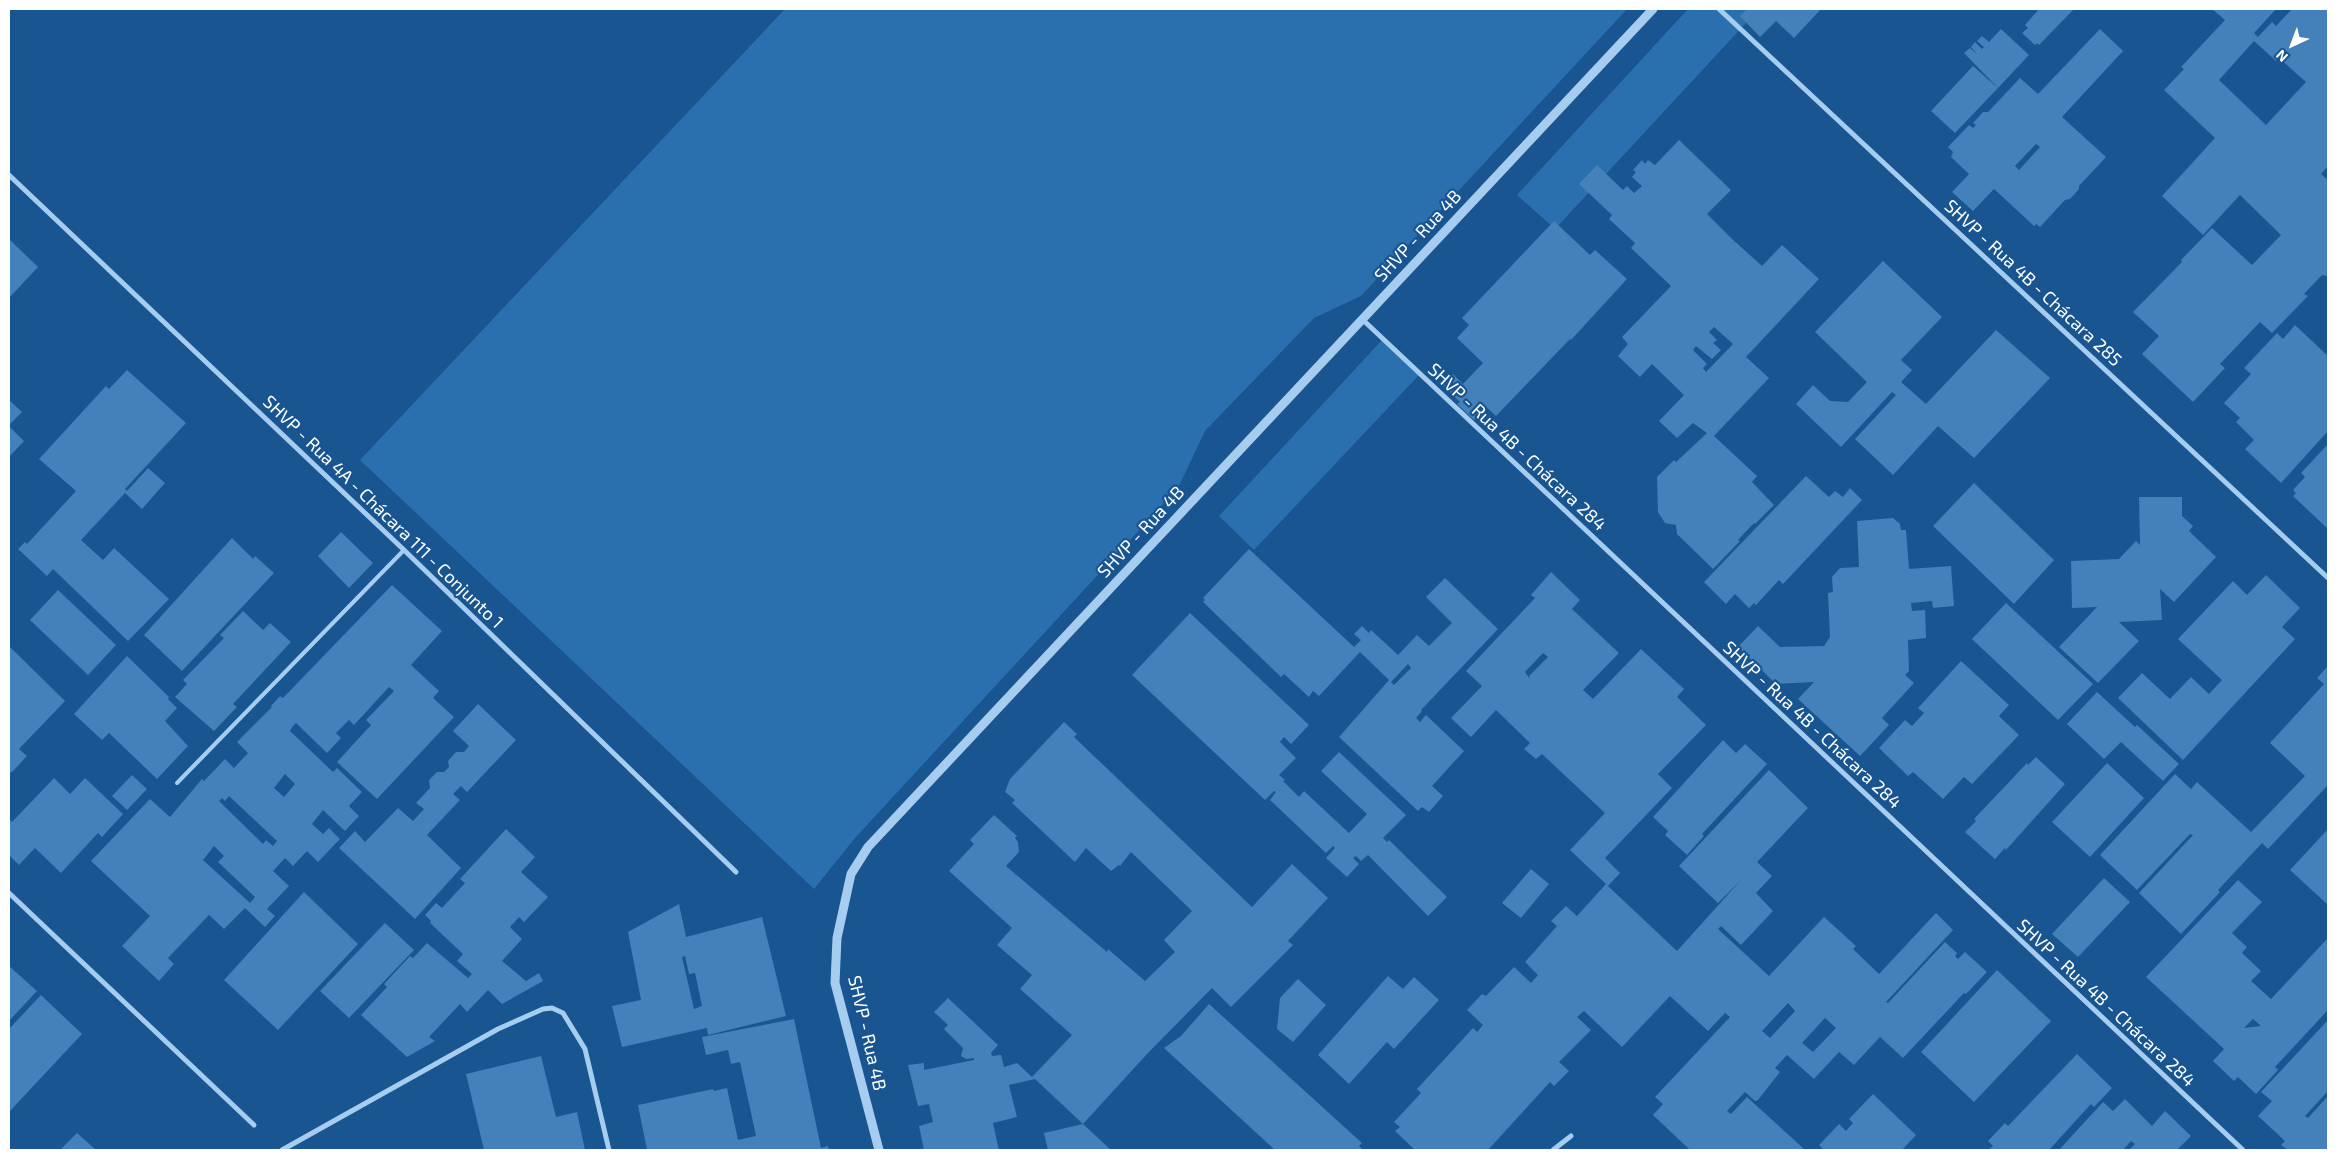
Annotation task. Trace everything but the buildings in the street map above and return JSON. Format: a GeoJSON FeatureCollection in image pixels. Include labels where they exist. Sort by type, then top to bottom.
{"type":"FeatureCollection","features":[{"type":"Feature","properties":{"kind":"street","name":"SHVP - Rua 4B"},"geometry":{"type":"LineString","coordinates":[[879,1150],[835,983],[837,938],[851,874],[868,846],[1653,9]]}},
{"type":"Feature","properties":{"kind":"street","name":"SHVP - Rua 4B - Chácara 285"},"geometry":{"type":"LineString","coordinates":[[1719,9],[2328,578]]}},
{"type":"Feature","properties":{"kind":"street","name":"SHVP - Rua 4A - Chácara 111 - Conjunto 1"},"geometry":{"type":"LineString","coordinates":[[9,176],[404,550],[736,872]]}},
{"type":"Feature","properties":{"kind":"street","name":"SHVP - Rua 4B - Chácara 284"},"geometry":{"type":"LineString","coordinates":[[1362,319],[2243,1150]]}},
{"type":"Feature","properties":{"kind":"street"},"geometry":{"type":"LineString","coordinates":[[9,893],[254,1125]]}},
{"type":"Feature","properties":{"kind":"street"},"geometry":{"type":"LineString","coordinates":[[282,1150],[498,1030],[543,1009],[552,1008],[563,1013],[586,1049],[609,1150]]}},
{"type":"Feature","properties":{"kind":"street"},"geometry":{"type":"LineString","coordinates":[[1553,1150],[1571,1136]]}},
{"type":"Feature","properties":{"kind":"lane"},"geometry":{"type":"LineString","coordinates":[[177,783],[404,550]]}},
{"type":"Feature","properties":{"kind":"shaded area"},"geometry":{"type":"Polygon","coordinates":[[[785,9],[1627,9],[1361,296],[1314,318],[1205,431],[1178,488],[855,838],[814,889],[360,460],[785,9]]]}},
{"type":"Feature","properties":{"kind":"shaded area"},"geometry":{"type":"Polygon","coordinates":[[[1688,9],[1759,9],[1555,229],[1517,195],[1688,9]]]}},
{"type":"Feature","properties":{"kind":"shaded area"},"geometry":{"type":"Polygon","coordinates":[[[1383,339],[1420,374],[1254,550],[1219,516],[1383,339]]]}}]}
